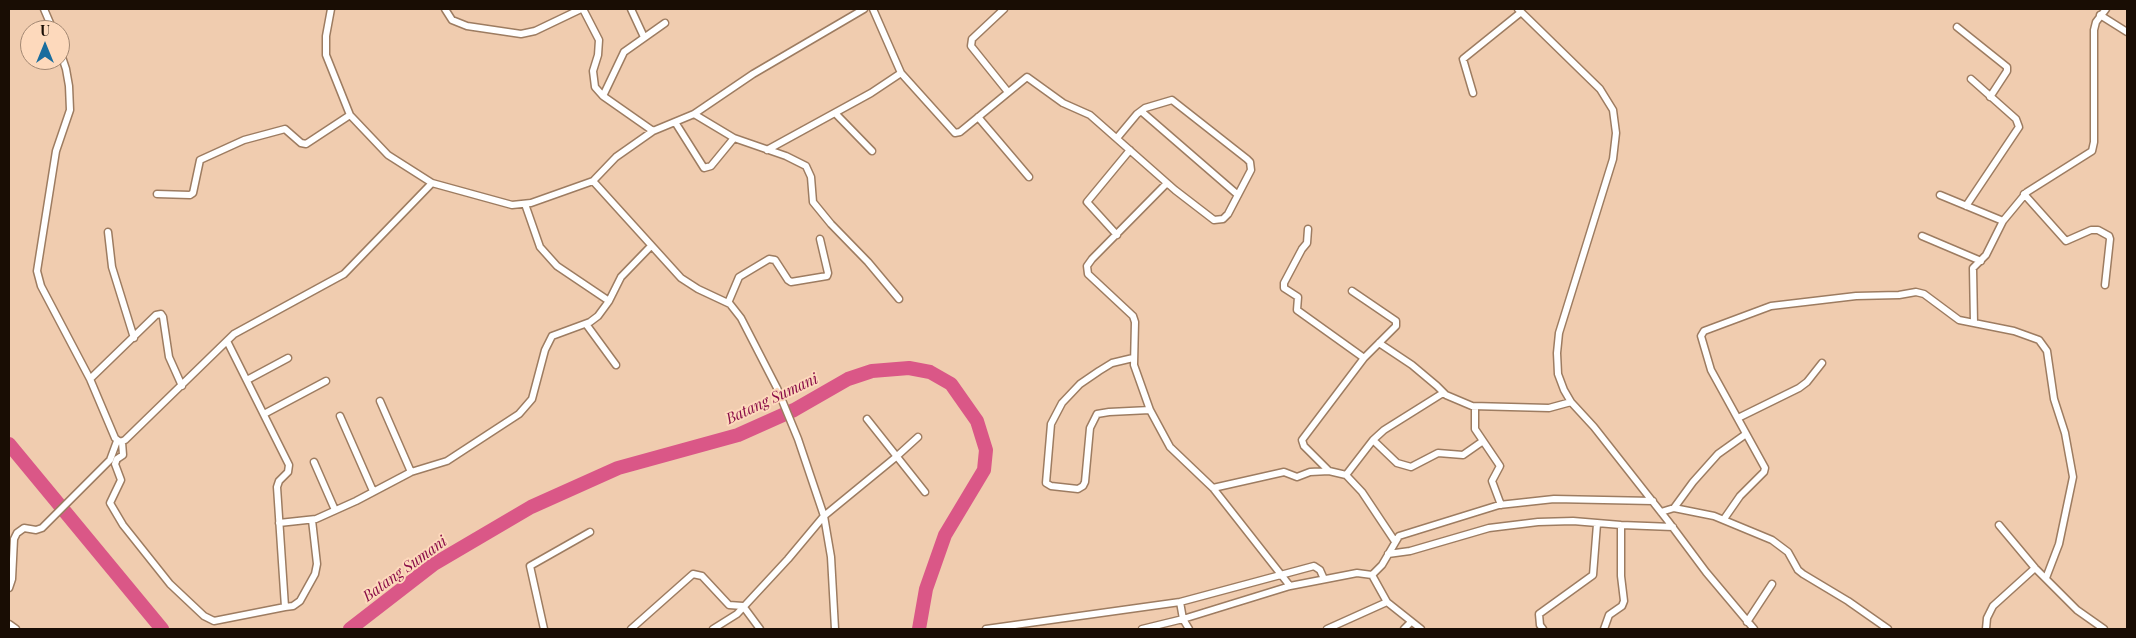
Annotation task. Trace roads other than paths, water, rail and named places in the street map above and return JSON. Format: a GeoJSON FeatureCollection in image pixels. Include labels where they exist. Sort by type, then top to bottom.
{"type":"FeatureCollection","features":[{"type":"Feature","properties":{"kind":"street"},"geometry":{"type":"LineString","coordinates":[[331,9],[326,36],[326,55],[350,115],[388,154],[432,184],[512,205],[525,204],[593,181],[616,157],[653,130],[694,114],[753,74],[864,9]]}},
{"type":"Feature","properties":{"kind":"street"},"geometry":{"type":"LineString","coordinates":[[445,9],[452,20],[466,26],[521,34],[535,31],[582,9],[599,40],[593,78],[595,87],[603,96],[653,130]]}},
{"type":"Feature","properties":{"kind":"street"},"geometry":{"type":"LineString","coordinates":[[631,9],[644,37]]}},
{"type":"Feature","properties":{"kind":"street"},"geometry":{"type":"LineString","coordinates":[[873,9],[901,73],[953,132],[960,132],[1027,77],[1063,103],[1090,115],[1168,183],[1214,220],[1223,219],[1228,214],[1251,170],[1250,162],[1247,159],[1172,100],[1141,111],[1117,138]]}},
{"type":"Feature","properties":{"kind":"street"},"geometry":{"type":"LineString","coordinates":[[1004,9],[972,39],[971,46],[1008,92]]}},
{"type":"Feature","properties":{"kind":"street"},"geometry":{"type":"LineString","coordinates":[[1974,323],[1973,268],[1986,255],[2003,221],[2024,194],[2092,150],[2094,142],[2094,30],[2100,15],[2106,9]]}},
{"type":"Feature","properties":{"kind":"street"},"geometry":{"type":"LineString","coordinates":[[1473,94],[1463,59],[1519,11],[1600,88],[1613,110],[1615,126],[1613,158],[1559,333],[1557,353],[1558,374],[1564,390],[1572,402],[1653,501],[1706,572],[1754,629]]}},
{"type":"Feature","properties":{"kind":"street"},"geometry":{"type":"LineString","coordinates":[[2100,15],[2127,32]]}},
{"type":"Feature","properties":{"kind":"street"},"geometry":{"type":"LineString","coordinates":[[603,96],[624,52],[665,23]]}},
{"type":"Feature","properties":{"kind":"street"},"geometry":{"type":"LineString","coordinates":[[1957,27],[2007,67],[2007,71],[1990,97]]}},
{"type":"Feature","properties":{"kind":"street"},"geometry":{"type":"LineString","coordinates":[[66,70],[70,110],[56,151],[37,271],[41,286],[90,379],[120,442],[123,455],[117,459],[116,464],[122,480],[110,503],[123,525],[170,584],[204,616],[214,621],[293,606],[300,600],[315,574],[317,564],[312,520]]}},
{"type":"Feature","properties":{"kind":"street"},"geometry":{"type":"LineString","coordinates":[[767,150],[871,93],[901,73]]}},
{"type":"Feature","properties":{"kind":"street"},"geometry":{"type":"LineString","coordinates":[[1966,206],[2019,127],[2016,119],[1971,79]]}},
{"type":"Feature","properties":{"kind":"street"},"geometry":{"type":"LineString","coordinates":[[1141,111],[1238,195]]}},
{"type":"Feature","properties":{"kind":"street"},"geometry":{"type":"LineString","coordinates":[[835,113],[872,151]]}},
{"type":"Feature","properties":{"kind":"street"},"geometry":{"type":"LineString","coordinates":[[694,114],[734,138],[786,156],[806,166],[811,177],[813,202],[899,299]]}},
{"type":"Feature","properties":{"kind":"street"},"geometry":{"type":"LineString","coordinates":[[157,194],[190,195],[194,193],[200,160],[244,140],[285,129],[306,144],[350,115]]}},
{"type":"Feature","properties":{"kind":"street"},"geometry":{"type":"LineString","coordinates":[[978,117],[1028,177]]}},
{"type":"Feature","properties":{"kind":"street"},"geometry":{"type":"LineString","coordinates":[[675,122],[704,168],[711,166],[734,138]]}},
{"type":"Feature","properties":{"kind":"street"},"geometry":{"type":"LineString","coordinates":[[1117,235],[1087,202],[1130,150]]}},
{"type":"Feature","properties":{"kind":"street"},"geometry":{"type":"LineString","coordinates":[[593,181],[681,278],[698,289],[728,303],[741,318],[777,388],[798,439],[824,516],[831,557],[835,629]]}},
{"type":"Feature","properties":{"kind":"street"},"geometry":{"type":"LineString","coordinates":[[1168,183],[1092,259],[1087,266],[1087,271],[1090,278],[1133,316],[1135,322],[1133,358],[1150,410],[1170,447],[1213,488],[1283,574],[1290,586]]}},
{"type":"Feature","properties":{"kind":"street"},"geometry":{"type":"LineString","coordinates":[[9,588],[12,579],[16,535],[24,528],[39,530],[110,460],[120,442],[182,386],[238,331],[344,274],[432,184]]}},
{"type":"Feature","properties":{"kind":"street"},"geometry":{"type":"LineString","coordinates":[[2024,194],[2066,241],[2091,230],[2098,230],[2109,236],[2105,285]]}},
{"type":"Feature","properties":{"kind":"street"},"geometry":{"type":"LineString","coordinates":[[1940,195],[2003,221]]}},
{"type":"Feature","properties":{"kind":"street"},"geometry":{"type":"LineString","coordinates":[[525,204],[540,247],[557,266],[609,301]]}},
{"type":"Feature","properties":{"kind":"street"},"geometry":{"type":"LineString","coordinates":[[1308,229],[1307,243],[1302,249],[1284,286],[1287,291],[1298,297],[1298,310],[1364,358]]}},
{"type":"Feature","properties":{"kind":"street"},"geometry":{"type":"LineString","coordinates":[[108,232],[112,267],[134,338]]}},
{"type":"Feature","properties":{"kind":"street"},"geometry":{"type":"LineString","coordinates":[[1922,236],[1981,261]]}},
{"type":"Feature","properties":{"kind":"street"},"geometry":{"type":"LineString","coordinates":[[728,303],[739,277],[769,259],[775,260],[792,282],[827,276],[828,273],[820,239]]}},
{"type":"Feature","properties":{"kind":"street"},"geometry":{"type":"LineString","coordinates":[[279,523],[312,520],[411,472],[448,460],[519,414],[532,399],[545,350],[552,336],[586,324],[603,312],[621,277],[651,246]]}},
{"type":"Feature","properties":{"kind":"street"},"geometry":{"type":"LineString","coordinates":[[1329,471],[1304,446],[1302,438],[1364,358],[1396,326],[1396,321],[1352,291]]}},
{"type":"Feature","properties":{"kind":"street"},"geometry":{"type":"LineString","coordinates":[[1724,519],[1740,496],[1765,470],[1708,362],[1701,336],[1707,330],[1771,306],[1856,296],[1899,295],[1916,292],[1924,294],[1959,320],[2014,331],[2039,340],[2049,356],[2054,400],[2065,432],[2073,477],[2059,544],[2046,578]]}},
{"type":"Feature","properties":{"kind":"street"},"geometry":{"type":"LineString","coordinates":[[90,379],[156,315],[162,315],[169,357],[182,386]]}},
{"type":"Feature","properties":{"kind":"street"},"geometry":{"type":"LineString","coordinates":[[586,324],[616,365]]}},
{"type":"Feature","properties":{"kind":"street"},"geometry":{"type":"LineString","coordinates":[[227,341],[289,465],[288,472],[277,483],[285,607]]}},
{"type":"Feature","properties":{"kind":"street"},"geometry":{"type":"LineString","coordinates":[[1379,343],[1412,365],[1443,393],[1475,407],[1549,408],[1572,402]]}},
{"type":"Feature","properties":{"kind":"street"},"geometry":{"type":"LineString","coordinates":[[247,380],[288,358]]}},
{"type":"Feature","properties":{"kind":"street"},"geometry":{"type":"LineString","coordinates":[[1133,358],[1112,364],[1099,371],[1080,384],[1062,403],[1051,424],[1046,483],[1051,486],[1078,489],[1083,486],[1086,482],[1090,428],[1098,414],[1102,412],[1150,410]]}},
{"type":"Feature","properties":{"kind":"street"},"geometry":{"type":"LineString","coordinates":[[1738,418],[1799,388],[1807,382],[1822,363]]}},
{"type":"Feature","properties":{"kind":"street"},"geometry":{"type":"LineString","coordinates":[[264,414],[326,381]]}},
{"type":"Feature","properties":{"kind":"street"},"geometry":{"type":"LineString","coordinates":[[1346,475],[1373,440],[1388,426],[1443,393]]}},
{"type":"Feature","properties":{"kind":"street"},"geometry":{"type":"LineString","coordinates":[[380,401],[411,472]]}},
{"type":"Feature","properties":{"kind":"street"},"geometry":{"type":"LineString","coordinates":[[1475,407],[1474,426],[1500,466],[1492,481],[1501,505]]}},
{"type":"Feature","properties":{"kind":"street"},"geometry":{"type":"LineString","coordinates":[[340,416],[373,491]]}},
{"type":"Feature","properties":{"kind":"street"},"geometry":{"type":"LineString","coordinates":[[867,419],[925,492]]}},
{"type":"Feature","properties":{"kind":"street"},"geometry":{"type":"LineString","coordinates":[[1674,508],[1693,482],[1718,454],[1746,434]]}},
{"type":"Feature","properties":{"kind":"street"},"geometry":{"type":"LineString","coordinates":[[713,629],[725,623],[743,606],[788,559],[824,516],[896,457],[918,436]]}},
{"type":"Feature","properties":{"kind":"street"},"geometry":{"type":"LineString","coordinates":[[1373,440],[1397,463],[1411,467],[1438,453],[1462,455],[1483,441]]}},
{"type":"Feature","properties":{"kind":"street"},"geometry":{"type":"LineString","coordinates":[[314,462],[335,510]]}},
{"type":"Feature","properties":{"kind":"street"},"geometry":{"type":"LineString","coordinates":[[1213,488],[1284,472],[1297,476],[1310,472],[1329,471],[1346,475],[1362,492],[1394,540]]}},
{"type":"Feature","properties":{"kind":"street"},"geometry":{"type":"LineString","coordinates":[[1372,575],[1382,565],[1394,540],[1399,536],[1501,505],[1554,499],[1653,501]]}},
{"type":"Feature","properties":{"kind":"street"},"geometry":{"type":"LineString","coordinates":[[1661,512],[1674,508],[1724,519],[1783,546],[1798,570],[1848,601],[1886,629]]}},
{"type":"Feature","properties":{"kind":"street"},"geometry":{"type":"LineString","coordinates":[[1388,554],[1410,552],[1489,528],[1538,522],[1572,521],[1621,526],[1673,527]]}},
{"type":"Feature","properties":{"kind":"street"},"geometry":{"type":"LineString","coordinates":[[1539,628],[1539,614],[1593,575],[1597,524]]}},
{"type":"Feature","properties":{"kind":"street"},"geometry":{"type":"LineString","coordinates":[[1999,525],[2035,568],[2083,615],[2104,629]]}},
{"type":"Feature","properties":{"kind":"street"},"geometry":{"type":"LineString","coordinates":[[1604,629],[1609,615],[1622,606],[1624,600],[1621,576],[1621,526]]}},
{"type":"Feature","properties":{"kind":"street"},"geometry":{"type":"LineString","coordinates":[[544,629],[530,566],[590,532]]}},
{"type":"Feature","properties":{"kind":"street"},"geometry":{"type":"LineString","coordinates":[[986,629],[1180,602],[1317,566],[1324,579]]}},
{"type":"Feature","properties":{"kind":"street"},"geometry":{"type":"LineString","coordinates":[[1986,629],[1987,618],[1993,606],[2035,568]]}},
{"type":"Feature","properties":{"kind":"street"},"geometry":{"type":"LineString","coordinates":[[1142,629],[1183,619],[1290,586],[1357,573],[1372,575]]}},
{"type":"Feature","properties":{"kind":"street"},"geometry":{"type":"LineString","coordinates":[[631,629],[693,574],[702,576],[729,605],[743,606],[760,629]]}},
{"type":"Feature","properties":{"kind":"street"},"geometry":{"type":"LineString","coordinates":[[1372,575],[1386,602],[1421,629]]}},
{"type":"Feature","properties":{"kind":"street"},"geometry":{"type":"LineString","coordinates":[[1747,622],[1772,584]]}},
{"type":"Feature","properties":{"kind":"street"},"geometry":{"type":"LineString","coordinates":[[1180,602],[1183,619],[1189,629]]}},
{"type":"Feature","properties":{"kind":"street"},"geometry":{"type":"LineString","coordinates":[[1327,629],[1386,602]]}},
{"type":"Feature","properties":{"kind":"street"},"geometry":{"type":"LineString","coordinates":[[1404,629],[1412,622]]}},
{"type":"Feature","properties":{"kind":"street"},"geometry":{"type":"LineString","coordinates":[[9,624],[16,629]]}},
{"type":"Feature","properties":{"kind":"waterway","name":"Batang Sumani"},"geometry":{"type":"LineString","coordinates":[[350,629],[434,564],[531,507],[618,468],[738,435],[794,410],[848,379],[872,371],[909,368],[930,372],[951,384],[977,421],[986,450],[984,470],[945,535],[926,589],[919,629]]}},
{"type":"Feature","properties":{"kind":"waterway","name":"Batang Sumani"},"geometry":{"type":"LineString","coordinates":[[9,444],[162,629]]}}]}
